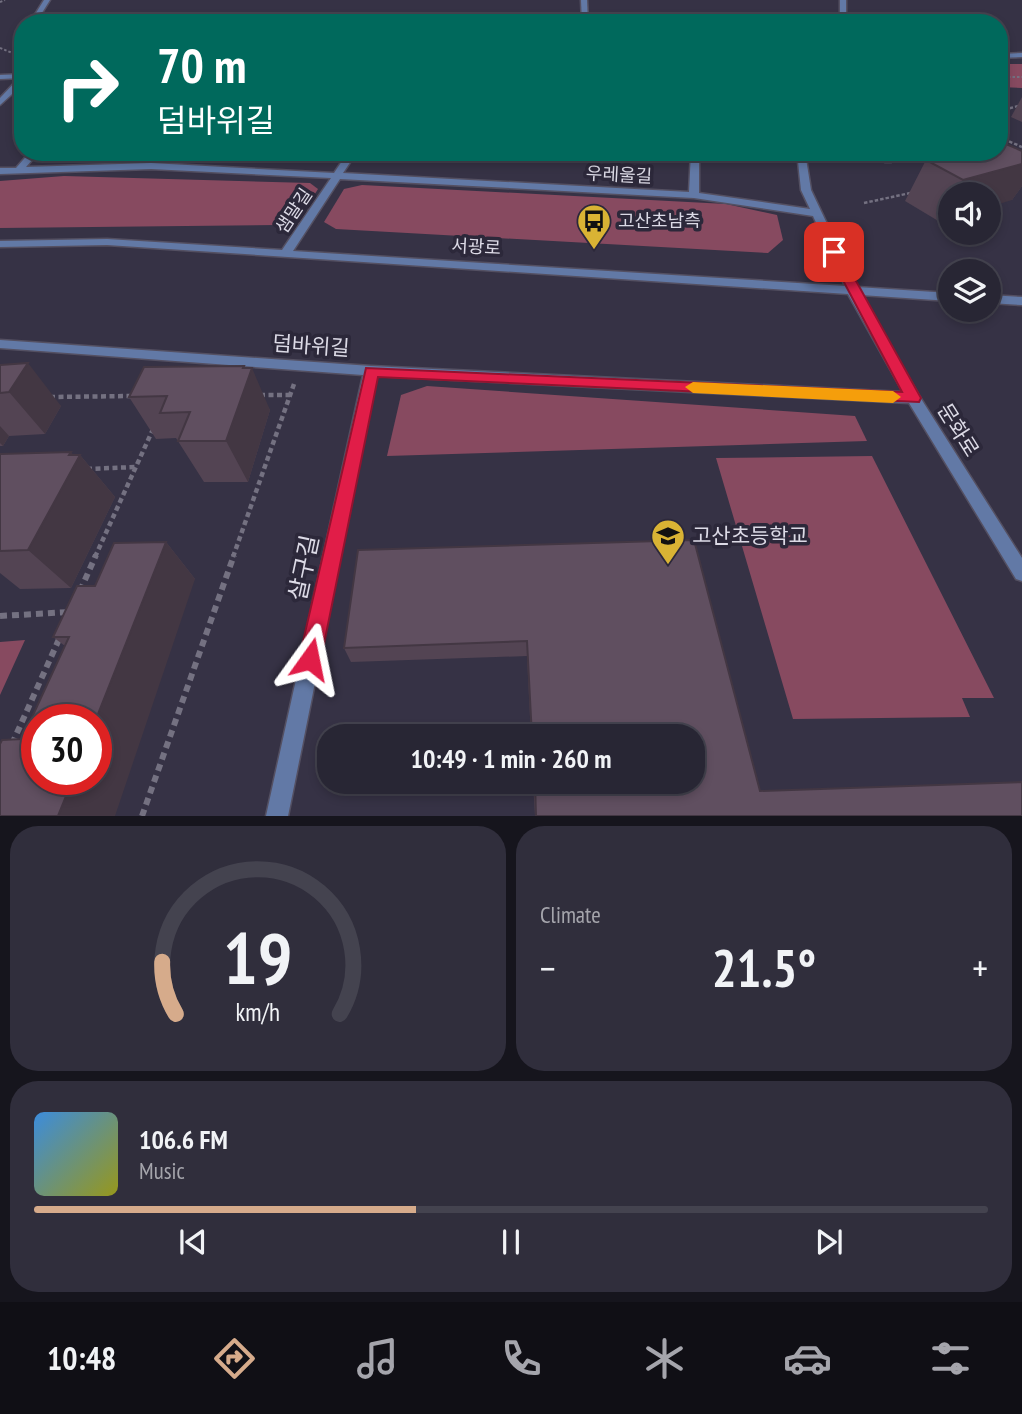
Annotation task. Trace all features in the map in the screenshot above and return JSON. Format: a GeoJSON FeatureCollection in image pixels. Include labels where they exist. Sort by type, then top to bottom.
{"type":"FeatureCollection","features":[{"type":"Feature","properties":{"kind":"street"},"geometry":{"type":"LineString","coordinates":[[0,103],[14,87]]}},
{"type":"Feature","properties":{"kind":"street"},"geometry":{"type":"LineString","coordinates":[[19,170],[27,161]]}},
{"type":"Feature","properties":{"kind":"street","name":"샘말길"},"geometry":{"type":"LineString","coordinates":[[286,253],[348,161]]}},
{"type":"Feature","properties":{"kind":"street"},"geometry":{"type":"LineString","coordinates":[[694,195],[695,161]]}},
{"type":"Feature","properties":{"kind":"street","name":"문화로"},"geometry":{"type":"LineString","coordinates":[[802,161],[806,190],[852,290],[913,398],[1022,573]]}},
{"type":"Feature","properties":{"kind":"street","name":"우레울길"},"geometry":{"type":"LineString","coordinates":[[0,171],[151,166],[694,195],[815,213]]}},
{"type":"Feature","properties":{"kind":"street","name":"서광로"},"geometry":{"type":"LineString","coordinates":[[0,244],[107,242],[938,296]]}},
{"type":"Feature","properties":{"kind":"street"},"geometry":{"type":"LineString","coordinates":[[1001,300],[1022,301]]}},
{"type":"Feature","properties":{"kind":"street","name":"덤바위길"},"geometry":{"type":"LineString","coordinates":[[0,344],[371,371],[913,398]]}},
{"type":"Feature","properties":{"kind":"street","name":"살구길"},"geometry":{"type":"LineString","coordinates":[[277,816],[371,371]]}},
{"type":"Feature","properties":{"kind":"path"},"geometry":{"type":"LineString","coordinates":[[0,2],[5,0]]}},
{"type":"Feature","properties":{"kind":"path"},"geometry":{"type":"LineString","coordinates":[[1021,147],[1022,156]]}},
{"type":"Feature","properties":{"kind":"path"},"geometry":{"type":"LineString","coordinates":[[864,202],[917,192]]}},
{"type":"Feature","properties":{"kind":"path"},"geometry":{"type":"LineString","coordinates":[[142,816],[301,366]]}},
{"type":"Feature","properties":{"kind":"path"},"geometry":{"type":"LineString","coordinates":[[250,395],[290,395]]}},
{"type":"Feature","properties":{"kind":"path"},"geometry":{"type":"LineString","coordinates":[[42,397],[140,396]]}},
{"type":"Feature","properties":{"kind":"path"},"geometry":{"type":"LineString","coordinates":[[11,746],[157,420]]}},
{"type":"Feature","properties":{"kind":"path"},"geometry":{"type":"LineString","coordinates":[[81,469],[136,467]]}},
{"type":"Feature","properties":{"kind":"path"},"geometry":{"type":"LineString","coordinates":[[0,616],[71,612]]}},
{"type":"Feature","properties":{"kind":"shaded area"},"geometry":{"type":"Polygon","coordinates":[[[1008,64],[1022,64],[1022,88],[1008,87],[1008,64]]]}},
{"type":"Feature","properties":{"kind":"shaded area"},"geometry":{"type":"Polygon","coordinates":[[[64,176],[310,183],[318,189],[300,218],[277,225],[0,228],[0,181],[64,176]]]}},
{"type":"Feature","properties":{"kind":"shaded area"},"geometry":{"type":"Polygon","coordinates":[[[362,185],[726,204],[777,215],[783,240],[768,253],[336,229],[324,222],[344,189],[362,185]]]}},
{"type":"Feature","properties":{"kind":"shaded area"},"geometry":{"type":"Polygon","coordinates":[[[427,386],[855,416],[867,441],[387,456],[401,395],[427,386]]]}},
{"type":"Feature","properties":{"kind":"shaded area"},"geometry":{"type":"Polygon","coordinates":[[[872,456],[994,698],[962,698],[970,717],[793,719],[716,458],[872,456]]]}},
{"type":"Feature","properties":{"kind":"shaded area"},"geometry":{"type":"Polygon","coordinates":[[[25,640],[0,695],[0,642],[25,640]]]}},
{"type":"Feature","properties":{"kind":"building"},"geometry":{"type":"Polygon","coordinates":[[[1008,145],[1022,151],[1022,164],[963,180],[928,161],[1008,161],[1008,145]]]}},
{"type":"Feature","properties":{"kind":"building"},"geometry":{"type":"Polygon","coordinates":[[[28,363],[9,392],[0,393],[0,365],[28,363]]]}},
{"type":"Feature","properties":{"kind":"building"},"geometry":{"type":"Polygon","coordinates":[[[244,366],[243,368],[252,368],[226,441],[178,441],[190,412],[160,413],[167,396],[129,397],[144,367],[244,366]]]}},
{"type":"Feature","properties":{"kind":"building"},"geometry":{"type":"Polygon","coordinates":[[[71,452],[69,455],[80,455],[28,550],[0,551],[0,454],[71,452]]]}},
{"type":"Feature","properties":{"kind":"building"},"geometry":{"type":"Polygon","coordinates":[[[694,540],[760,791],[1022,782],[1022,816],[536,816],[535,794],[705,794],[705,724],[531,724],[527,641],[344,648],[358,550],[694,540]]]}},
{"type":"Feature","properties":{"kind":"building"},"geometry":{"type":"Polygon","coordinates":[[[166,542],[102,704],[38,704],[69,637],[53,637],[77,586],[95,586],[114,543],[166,542]]]}},
{"type":"Feature","properties":{"kind":"building"},"geometry":{"type":"Polygon","coordinates":[[[21,739],[21,795],[67,795],[58,816],[0,816],[2,740],[21,739]]]}},
{"type":"Feature","properties":{"kind":"slow traffic"},"geometry":{"type":"LineString","coordinates":[[693,387],[893,397]]}},
{"type":"Feature","properties":{"kind":"place","name":"고산초남측"},"geometry":{"type":"Point","coordinates":[594,251]}},
{"type":"Feature","properties":{"kind":"place","name":"고산초등학교"},"geometry":{"type":"Point","coordinates":[668,566]}},
{"type":"Feature","properties":{"kind":"route"},"geometry":{"type":"LineString","coordinates":[[310,659],[371,371],[913,398],[852,290],[834,252]]}}]}
